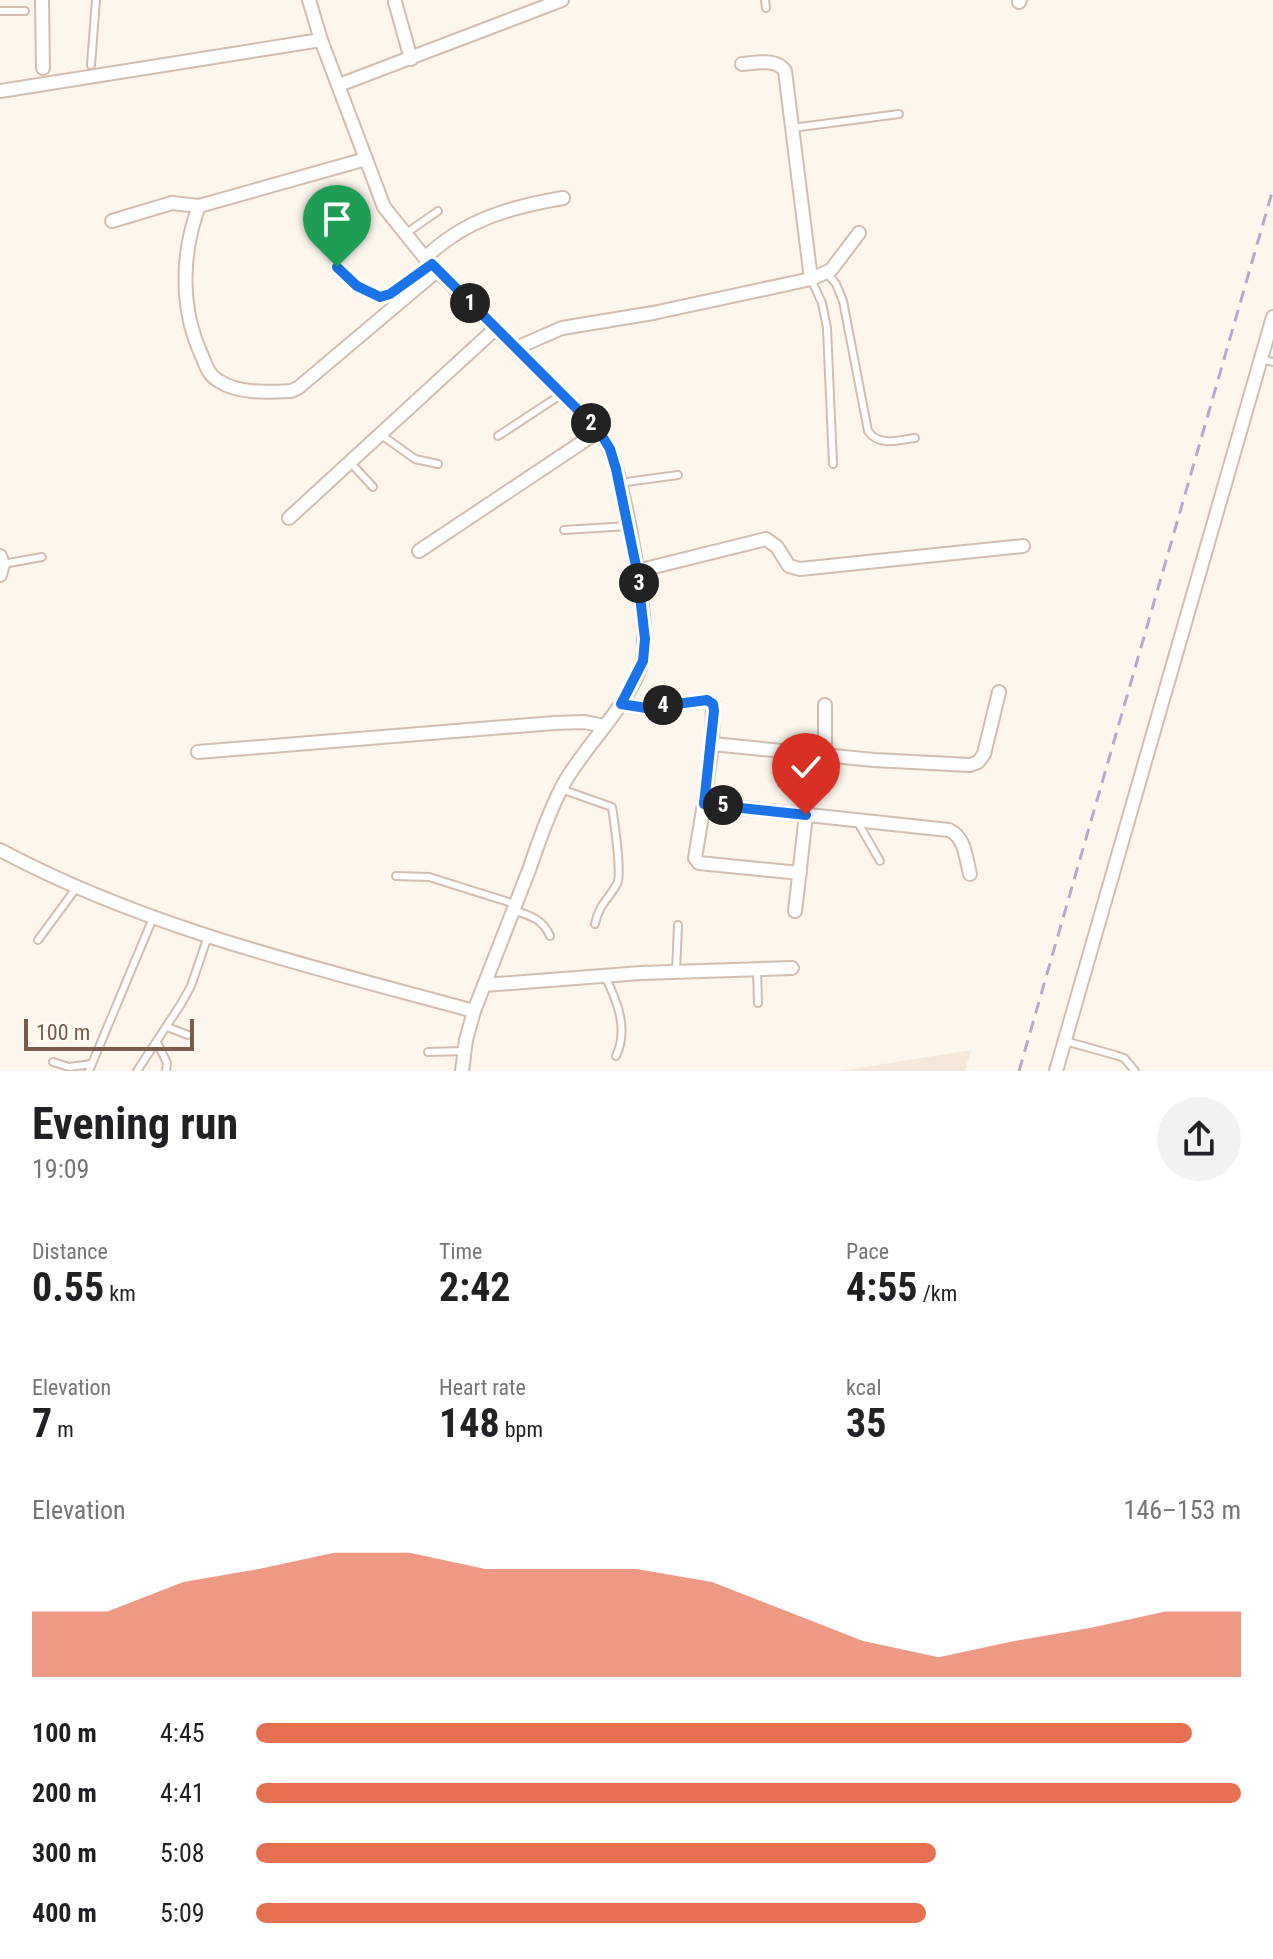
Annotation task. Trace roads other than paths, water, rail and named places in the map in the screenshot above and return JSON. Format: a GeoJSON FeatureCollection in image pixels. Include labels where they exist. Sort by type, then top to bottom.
{"type":"FeatureCollection","features":[{"type":"Feature","properties":{"kind":"street"},"geometry":{"type":"LineString","coordinates":[[42,0],[43,68]]}},
{"type":"Feature","properties":{"kind":"street"},"geometry":{"type":"LineString","coordinates":[[309,0],[384,207],[431,264],[599,431],[610,449],[637,571],[645,639],[643,661],[621,704],[561,789],[474,1011],[462,1071]]}},
{"type":"Feature","properties":{"kind":"street"},"geometry":{"type":"LineString","coordinates":[[339,85],[562,0]]}},
{"type":"Feature","properties":{"kind":"street"},"geometry":{"type":"LineString","coordinates":[[395,2],[411,59]]}},
{"type":"Feature","properties":{"kind":"street"},"geometry":{"type":"LineString","coordinates":[[0,91],[321,40]]}},
{"type":"Feature","properties":{"kind":"street"},"geometry":{"type":"LineString","coordinates":[[742,64],[772,62],[782,65],[785,71],[811,279]]}},
{"type":"Feature","properties":{"kind":"street"},"geometry":{"type":"LineString","coordinates":[[112,221],[172,203],[199,206],[366,159]]}},
{"type":"Feature","properties":{"kind":"street"},"geometry":{"type":"LineString","coordinates":[[199,206],[191,229],[186,261],[189,319],[209,372],[224,384],[256,390],[291,391],[298,388],[431,264],[456,231],[498,212],[563,198]]}},
{"type":"Feature","properties":{"kind":"street"},"geometry":{"type":"LineString","coordinates":[[516,348],[562,328],[653,313],[811,279],[827,273],[859,233]]}},
{"type":"Feature","properties":{"kind":"street"},"geometry":{"type":"LineString","coordinates":[[1056,1071],[1267,360],[1273,317]]}},
{"type":"Feature","properties":{"kind":"street"},"geometry":{"type":"LineString","coordinates":[[289,518],[495,329]]}},
{"type":"Feature","properties":{"kind":"street"},"geometry":{"type":"LineString","coordinates":[[419,551],[599,431]]}},
{"type":"Feature","properties":{"kind":"street"},"geometry":{"type":"LineString","coordinates":[[637,571],[766,539],[777,547],[789,566],[800,569],[1023,546]]}},
{"type":"Feature","properties":{"kind":"street"},"geometry":{"type":"LineString","coordinates":[[712,744],[970,765],[978,762],[984,754],[999,692]]}},
{"type":"Feature","properties":{"kind":"street"},"geometry":{"type":"LineString","coordinates":[[621,704],[646,708],[707,700],[713,704],[712,744],[695,858],[699,863],[800,873]]}},
{"type":"Feature","properties":{"kind":"street"},"geometry":{"type":"LineString","coordinates":[[825,705],[825,755]]}},
{"type":"Feature","properties":{"kind":"street"},"geometry":{"type":"LineString","coordinates":[[198,752],[554,723],[584,722],[605,726]]}},
{"type":"Feature","properties":{"kind":"street"},"geometry":{"type":"LineString","coordinates":[[704,804],[949,830],[957,833],[970,874]]}},
{"type":"Feature","properties":{"kind":"street"},"geometry":{"type":"LineString","coordinates":[[795,911],[806,815]]}},
{"type":"Feature","properties":{"kind":"street"},"geometry":{"type":"LineString","coordinates":[[0,851],[153,918],[474,1011]]}},
{"type":"Feature","properties":{"kind":"street"},"geometry":{"type":"LineString","coordinates":[[484,985],[792,968]]}},
{"type":"Feature","properties":{"kind":"lane"},"geometry":{"type":"LineString","coordinates":[[91,65],[96,0]]}},
{"type":"Feature","properties":{"kind":"lane"},"geometry":{"type":"LineString","coordinates":[[0,11],[25,11]]}},
{"type":"Feature","properties":{"kind":"lane"},"geometry":{"type":"LineString","coordinates":[[792,128],[899,114]]}},
{"type":"Feature","properties":{"kind":"lane"},"geometry":{"type":"LineString","coordinates":[[405,235],[438,211]]}},
{"type":"Feature","properties":{"kind":"lane"},"geometry":{"type":"LineString","coordinates":[[337,267],[357,286],[380,297],[390,294],[431,264]]}},
{"type":"Feature","properties":{"kind":"lane"},"geometry":{"type":"LineString","coordinates":[[827,273],[843,301],[868,431],[881,442],[915,438]]}},
{"type":"Feature","properties":{"kind":"lane"},"geometry":{"type":"LineString","coordinates":[[811,279],[822,303],[827,328],[833,464]]}},
{"type":"Feature","properties":{"kind":"lane"},"geometry":{"type":"LineString","coordinates":[[498,436],[562,394]]}},
{"type":"Feature","properties":{"kind":"lane"},"geometry":{"type":"LineString","coordinates":[[380,434],[415,459],[438,464]]}},
{"type":"Feature","properties":{"kind":"lane"},"geometry":{"type":"LineString","coordinates":[[350,462],[373,487]]}},
{"type":"Feature","properties":{"kind":"lane"},"geometry":{"type":"LineString","coordinates":[[619,483],[678,475]]}},
{"type":"Feature","properties":{"kind":"lane"},"geometry":{"type":"LineString","coordinates":[[564,530],[628,526]]}},
{"type":"Feature","properties":{"kind":"lane"},"geometry":{"type":"LineString","coordinates":[[1,565],[42,557]]}},
{"type":"Feature","properties":{"kind":"lane"},"geometry":{"type":"LineString","coordinates":[[561,789],[612,807],[619,882],[598,909],[595,924]]}},
{"type":"Feature","properties":{"kind":"lane"},"geometry":{"type":"LineString","coordinates":[[857,821],[880,861]]}},
{"type":"Feature","properties":{"kind":"lane"},"geometry":{"type":"LineString","coordinates":[[396,876],[429,877],[514,907],[538,919],[546,926],[550,936]]}},
{"type":"Feature","properties":{"kind":"lane"},"geometry":{"type":"LineString","coordinates":[[38,940],[77,887]]}},
{"type":"Feature","properties":{"kind":"lane"},"geometry":{"type":"LineString","coordinates":[[53,1062],[69,1067],[91,1067],[153,918]]}},
{"type":"Feature","properties":{"kind":"lane"},"geometry":{"type":"LineString","coordinates":[[676,972],[678,925]]}},
{"type":"Feature","properties":{"kind":"lane"},"geometry":{"type":"LineString","coordinates":[[137,1071],[191,986],[208,936]]}},
{"type":"Feature","properties":{"kind":"lane"},"geometry":{"type":"LineString","coordinates":[[757,969],[758,1003]]}},
{"type":"Feature","properties":{"kind":"lane"},"geometry":{"type":"LineString","coordinates":[[605,976],[618,1005],[622,1036],[616,1056]]}},
{"type":"Feature","properties":{"kind":"lane"},"geometry":{"type":"LineString","coordinates":[[167,1027],[188,1035]]}},
{"type":"Feature","properties":{"kind":"lane"},"geometry":{"type":"LineString","coordinates":[[1065,1041],[1124,1058],[1135,1071]]}},
{"type":"Feature","properties":{"kind":"lane"},"geometry":{"type":"LineString","coordinates":[[157,1042],[167,1063],[166,1071]]}},
{"type":"Feature","properties":{"kind":"lane"},"geometry":{"type":"LineString","coordinates":[[428,1052],[464,1051]]}},
{"type":"Feature","properties":{"kind":"railway"},"geometry":{"type":"LineString","coordinates":[[1019,1071],[1273,189]]}}]}
